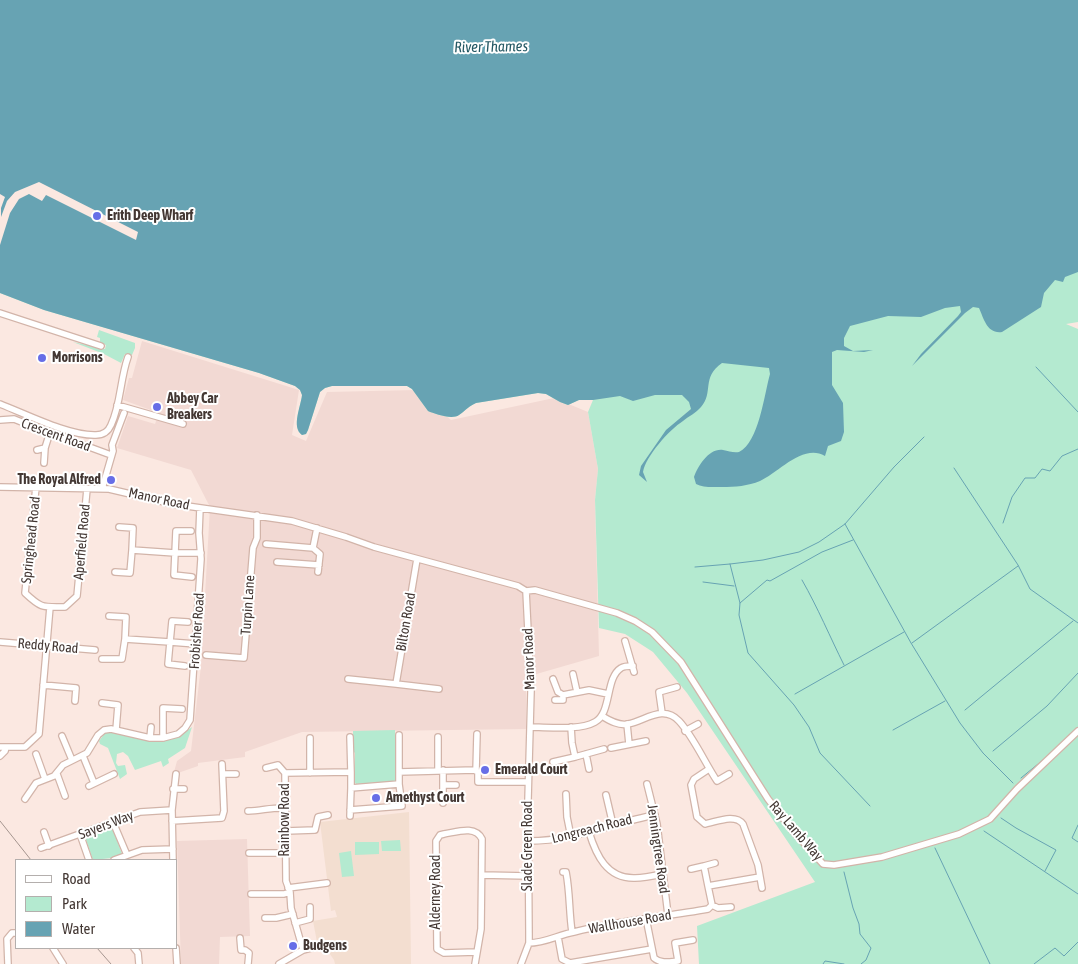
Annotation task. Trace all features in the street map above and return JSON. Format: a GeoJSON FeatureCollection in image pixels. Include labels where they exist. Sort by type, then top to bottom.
{"type":"FeatureCollection","features":[{"type":"Feature","properties":{"kind":"street"},"geometry":{"type":"LineString","coordinates":[[0,313],[101,346]]}},
{"type":"Feature","properties":{"kind":"street"},"geometry":{"type":"LineString","coordinates":[[0,404],[65,428],[97,435],[106,432],[110,427],[118,405],[128,357]]}},
{"type":"Feature","properties":{"kind":"street"},"geometry":{"type":"LineString","coordinates":[[118,405],[184,424]]}},
{"type":"Feature","properties":{"kind":"street"},"geometry":{"type":"LineString","coordinates":[[102,489],[112,455],[112,445],[124,413]]}},
{"type":"Feature","properties":{"kind":"street","name":"Crescent Road"},"geometry":{"type":"LineString","coordinates":[[0,420],[14,420],[112,455]]}},
{"type":"Feature","properties":{"kind":"street"},"geometry":{"type":"LineString","coordinates":[[44,463],[45,448],[50,432]]}},
{"type":"Feature","properties":{"kind":"street"},"geometry":{"type":"LineString","coordinates":[[37,450],[45,448]]}},
{"type":"Feature","properties":{"kind":"street","name":"Manor Road"},"geometry":{"type":"LineString","coordinates":[[0,487],[114,490],[173,504],[292,521],[346,536],[359,543],[518,586],[526,591],[535,590],[593,606]]}},
{"type":"Feature","properties":{"kind":"street","name":"Springhead Road"},"geometry":{"type":"LineString","coordinates":[[36,488],[25,593],[38,605],[50,607]]}},
{"type":"Feature","properties":{"kind":"street","name":"Aperfield Road"},"geometry":{"type":"LineString","coordinates":[[50,607],[65,607],[77,596],[86,488]]}},
{"type":"Feature","properties":{"kind":"street","name":"Frobisher Road"},"geometry":{"type":"LineString","coordinates":[[116,730],[150,738],[162,738],[178,734],[190,720],[201,553],[199,533],[200,508]]}},
{"type":"Feature","properties":{"kind":"street","name":"Turpin Lane"},"geometry":{"type":"LineString","coordinates":[[206,655],[244,658],[253,548],[257,538],[257,516]]}},
{"type":"Feature","properties":{"kind":"street"},"geometry":{"type":"LineString","coordinates":[[115,572],[130,573],[133,528],[119,527]]}},
{"type":"Feature","properties":{"kind":"street"},"geometry":{"type":"LineString","coordinates":[[313,548],[317,528]]}},
{"type":"Feature","properties":{"kind":"street"},"geometry":{"type":"LineString","coordinates":[[191,531],[176,531],[174,575],[192,577]]}},
{"type":"Feature","properties":{"kind":"street"},"geometry":{"type":"LineString","coordinates":[[266,544],[313,548],[320,554],[319,568],[277,562]]}},
{"type":"Feature","properties":{"kind":"street"},"geometry":{"type":"LineString","coordinates":[[132,550],[201,553]]}},
{"type":"Feature","properties":{"kind":"street","name":"Bilton Road"},"geometry":{"type":"LineString","coordinates":[[396,684],[417,559]]}},
{"type":"Feature","properties":{"kind":"street","name":"Manor Road"},"geometry":{"type":"LineString","coordinates":[[526,591],[530,667],[530,727]]}},
{"type":"Feature","properties":{"kind":"street","name":"Ray Lamb Way"},"geometry":{"type":"LineString","coordinates":[[593,606],[635,621],[652,632],[681,662],[768,799],[793,831],[823,864],[834,865],[882,857],[959,834],[990,819],[1017,789],[1078,731]]}},
{"type":"Feature","properties":{"kind":"street"},"geometry":{"type":"LineString","coordinates":[[0,756],[5,751],[3,747],[25,747],[39,734],[50,607]]}},
{"type":"Feature","properties":{"kind":"street"},"geometry":{"type":"LineString","coordinates":[[102,659],[122,659],[126,617],[109,616]]}},
{"type":"Feature","properties":{"kind":"street"},"geometry":{"type":"LineString","coordinates":[[185,666],[168,664],[172,621],[188,622]]}},
{"type":"Feature","properties":{"kind":"street"},"geometry":{"type":"LineString","coordinates":[[125,639],[196,644]]}},
{"type":"Feature","properties":{"kind":"street"},"geometry":{"type":"LineString","coordinates":[[530,727],[583,726],[593,723],[602,716],[608,694],[620,668],[633,669],[626,641]]}},
{"type":"Feature","properties":{"kind":"street","name":"Reddy Road"},"geometry":{"type":"LineString","coordinates":[[0,642],[95,650]]}},
{"type":"Feature","properties":{"kind":"street"},"geometry":{"type":"LineString","coordinates":[[573,674],[577,692]]}},
{"type":"Feature","properties":{"kind":"street"},"geometry":{"type":"LineString","coordinates":[[348,679],[438,689]]}},
{"type":"Feature","properties":{"kind":"street"},"geometry":{"type":"LineString","coordinates":[[553,679],[558,692],[563,695],[589,690],[608,694]]}},
{"type":"Feature","properties":{"kind":"street"},"geometry":{"type":"LineString","coordinates":[[43,685],[76,688],[75,701]]}},
{"type":"Feature","properties":{"kind":"street"},"geometry":{"type":"LineString","coordinates":[[662,713],[660,692],[677,687]]}},
{"type":"Feature","properties":{"kind":"street"},"geometry":{"type":"LineString","coordinates":[[555,700],[563,700],[563,695]]}},
{"type":"Feature","properties":{"kind":"street"},"geometry":{"type":"LineString","coordinates":[[25,798],[36,783],[56,774],[63,765],[87,753],[98,735],[104,730],[116,730],[118,705],[102,703]]}},
{"type":"Feature","properties":{"kind":"street"},"geometry":{"type":"LineString","coordinates":[[162,738],[163,708],[182,709]]}},
{"type":"Feature","properties":{"kind":"street"},"geometry":{"type":"LineString","coordinates":[[602,716],[618,724],[627,724],[653,714],[662,713],[678,720],[717,781],[729,774]]}},
{"type":"Feature","properties":{"kind":"street"},"geometry":{"type":"LineString","coordinates":[[627,724],[629,744]]}},
{"type":"Feature","properties":{"kind":"street"},"geometry":{"type":"LineString","coordinates":[[686,731],[698,724]]}},
{"type":"Feature","properties":{"kind":"street"},"geometry":{"type":"LineString","coordinates":[[150,738],[151,727]]}},
{"type":"Feature","properties":{"kind":"street","name":"Slade Green Road"},"geometry":{"type":"LineString","coordinates":[[521,964],[529,943],[528,782],[530,727]]}},
{"type":"Feature","properties":{"kind":"street"},"geometry":{"type":"LineString","coordinates":[[571,727],[575,756]]}},
{"type":"Feature","properties":{"kind":"street"},"geometry":{"type":"LineString","coordinates":[[477,734],[476,771],[478,772],[478,782],[528,782]]}},
{"type":"Feature","properties":{"kind":"street"},"geometry":{"type":"LineString","coordinates":[[62,736],[72,760]]}},
{"type":"Feature","properties":{"kind":"street"},"geometry":{"type":"LineString","coordinates":[[350,737],[350,813],[401,807],[399,736]]}},
{"type":"Feature","properties":{"kind":"street"},"geometry":{"type":"LineString","coordinates":[[438,736],[443,803]]}},
{"type":"Feature","properties":{"kind":"street"},"geometry":{"type":"LineString","coordinates":[[310,738],[310,773]]}},
{"type":"Feature","properties":{"kind":"street"},"geometry":{"type":"LineString","coordinates":[[611,748],[646,741]]}},
{"type":"Feature","properties":{"kind":"street"},"geometry":{"type":"LineString","coordinates":[[552,762],[604,749]]}},
{"type":"Feature","properties":{"kind":"street"},"geometry":{"type":"LineString","coordinates":[[36,754],[45,779]]}},
{"type":"Feature","properties":{"kind":"street"},"geometry":{"type":"LineString","coordinates":[[586,754],[589,769]]}},
{"type":"Feature","properties":{"kind":"street"},"geometry":{"type":"LineString","coordinates":[[83,756],[91,785],[114,774]]}},
{"type":"Feature","properties":{"kind":"street"},"geometry":{"type":"LineString","coordinates":[[266,768],[279,762],[285,773]]}},
{"type":"Feature","properties":{"kind":"street"},"geometry":{"type":"LineString","coordinates":[[172,821],[222,818],[224,811],[222,764]]}},
{"type":"Feature","properties":{"kind":"street"},"geometry":{"type":"LineString","coordinates":[[709,769],[694,779],[691,785],[697,817],[705,824],[735,818],[740,820],[748,836],[758,866],[762,888]]}},
{"type":"Feature","properties":{"kind":"street"},"geometry":{"type":"LineString","coordinates":[[399,772],[476,771]]}},
{"type":"Feature","properties":{"kind":"street","name":"Rainbow Road"},"geometry":{"type":"LineString","coordinates":[[303,950],[292,914],[286,882],[285,773],[351,772]]}},
{"type":"Feature","properties":{"kind":"street"},"geometry":{"type":"LineString","coordinates":[[56,774],[65,796]]}},
{"type":"Feature","properties":{"kind":"street"},"geometry":{"type":"LineString","coordinates":[[173,859],[172,810],[176,774]]}},
{"type":"Feature","properties":{"kind":"street"},"geometry":{"type":"LineString","coordinates":[[223,774],[236,774]]}},
{"type":"Feature","properties":{"kind":"street"},"geometry":{"type":"LineString","coordinates":[[351,788],[398,786],[399,784]]}},
{"type":"Feature","properties":{"kind":"street","name":"Jenningtree Road"},"geometry":{"type":"LineString","coordinates":[[647,784],[655,815],[668,915]]}},
{"type":"Feature","properties":{"kind":"street"},"geometry":{"type":"LineString","coordinates":[[443,785],[456,785]]}},
{"type":"Feature","properties":{"kind":"street"},"geometry":{"type":"LineString","coordinates":[[173,789],[184,789]]}},
{"type":"Feature","properties":{"kind":"street"},"geometry":{"type":"LineString","coordinates":[[566,794],[570,837]]}},
{"type":"Feature","properties":{"kind":"street"},"geometry":{"type":"LineString","coordinates":[[606,795],[613,825]]}},
{"type":"Feature","properties":{"kind":"street"},"geometry":{"type":"LineString","coordinates":[[248,811],[261,811],[271,807],[285,808]]}},
{"type":"Feature","properties":{"kind":"street","name":"Sayers Way"},"geometry":{"type":"LineString","coordinates":[[41,848],[144,811],[172,810]]}},
{"type":"Feature","properties":{"kind":"street"},"geometry":{"type":"LineString","coordinates":[[286,831],[315,830],[316,822],[320,816],[328,815]]}},
{"type":"Feature","properties":{"kind":"street","name":"Longreach Road"},"geometry":{"type":"LineString","coordinates":[[528,841],[548,841],[570,837],[634,818],[655,815]]}},
{"type":"Feature","properties":{"kind":"street"},"geometry":{"type":"LineString","coordinates":[[113,822],[127,855]]}},
{"type":"Feature","properties":{"kind":"street","name":"Alderney Road"},"geometry":{"type":"LineString","coordinates":[[475,964],[481,929],[482,839],[480,835],[471,830],[444,834],[438,838],[437,950],[444,953],[476,952]]}},
{"type":"Feature","properties":{"kind":"street"},"geometry":{"type":"LineString","coordinates":[[44,832],[49,846]]}},
{"type":"Feature","properties":{"kind":"street"},"geometry":{"type":"LineString","coordinates":[[589,832],[599,859],[613,872],[627,878],[662,874]]}},
{"type":"Feature","properties":{"kind":"street"},"geometry":{"type":"LineString","coordinates":[[80,834],[89,859]]}},
{"type":"Feature","properties":{"kind":"street"},"geometry":{"type":"LineString","coordinates":[[117,859],[146,849],[173,849]]}},
{"type":"Feature","properties":{"kind":"street"},"geometry":{"type":"LineString","coordinates":[[249,853],[286,853]]}},
{"type":"Feature","properties":{"kind":"street"},"geometry":{"type":"LineString","coordinates":[[691,869],[715,863]]}},
{"type":"Feature","properties":{"kind":"street"},"geometry":{"type":"LineString","coordinates":[[704,866],[712,906]]}},
{"type":"Feature","properties":{"kind":"street"},"geometry":{"type":"LineString","coordinates":[[566,872],[572,932]]}},
{"type":"Feature","properties":{"kind":"street"},"geometry":{"type":"LineString","coordinates":[[482,875],[528,876]]}},
{"type":"Feature","properties":{"kind":"street"},"geometry":{"type":"LineString","coordinates":[[708,886],[760,877]]}},
{"type":"Feature","properties":{"kind":"street"},"geometry":{"type":"LineString","coordinates":[[251,894],[284,894],[289,890],[327,883]]}},
{"type":"Feature","properties":{"kind":"street","name":"Wallhouse Road"},"geometry":{"type":"LineString","coordinates":[[529,943],[538,943],[572,932],[708,909],[712,906],[718,908],[731,907]]}},
{"type":"Feature","properties":{"kind":"street"},"geometry":{"type":"LineString","coordinates":[[295,923],[310,919],[310,907]]}},
{"type":"Feature","properties":{"kind":"street"},"geometry":{"type":"LineString","coordinates":[[265,918],[276,918],[292,914]]}},
{"type":"Feature","properties":{"kind":"street"},"geometry":{"type":"LineString","coordinates":[[646,918],[654,958],[658,962],[678,961],[675,943],[693,940]]}},
{"type":"Feature","properties":{"kind":"street"},"geometry":{"type":"LineString","coordinates":[[8,964],[7,939],[12,933],[15,933]]}},
{"type":"Feature","properties":{"kind":"street"},"geometry":{"type":"LineString","coordinates":[[558,937],[562,958],[570,963],[652,949]]}},
{"type":"Feature","properties":{"kind":"street"},"geometry":{"type":"LineString","coordinates":[[240,938],[241,950],[245,950],[248,953],[248,964]]}},
{"type":"Feature","properties":{"kind":"street"},"geometry":{"type":"LineString","coordinates":[[279,964],[303,950],[311,948]]}},
{"type":"Feature","properties":{"kind":"street"},"geometry":{"type":"LineString","coordinates":[[54,949],[62,964]]}},
{"type":"Feature","properties":{"kind":"street"},"geometry":{"type":"LineString","coordinates":[[135,949],[138,953],[139,964]]}},
{"type":"Feature","properties":{"kind":"street"},"geometry":{"type":"LineString","coordinates":[[176,949],[177,964]]}},
{"type":"Feature","properties":{"kind":"shaded area"},"geometry":{"type":"Polygon","coordinates":[[[142,341],[299,390],[292,435],[306,441],[327,392],[416,390],[451,420],[554,398],[588,412],[598,469],[595,500],[599,656],[526,677],[526,729],[302,732],[245,752],[245,757],[198,763],[198,766],[178,773],[174,772],[177,761],[191,751],[201,666],[210,507],[191,470],[117,448],[128,416],[155,424],[159,413],[123,400],[129,378],[132,378],[142,341]]]}},
{"type":"Feature","properties":{"kind":"shaded area"},"geometry":{"type":"Polygon","coordinates":[[[409,812],[411,964],[335,964],[321,941],[317,942],[313,921],[337,917],[335,910],[331,911],[320,822],[409,812]]]}},
{"type":"Feature","properties":{"kind":"shaded area"},"geometry":{"type":"Polygon","coordinates":[[[247,839],[250,936],[220,937],[219,964],[181,964],[177,841],[247,839]]]}},
{"type":"Feature","properties":{"kind":"green space"},"geometry":{"type":"Polygon","coordinates":[[[1078,204],[1078,322],[1066,324],[1078,329],[1078,964],[699,964],[697,926],[815,882],[687,693],[653,652],[625,634],[599,628],[595,500],[598,469],[588,412],[593,400],[579,400],[568,405],[546,394],[538,393],[476,403],[459,415],[448,417],[428,411],[412,389],[407,386],[332,386],[320,392],[308,430],[306,434],[302,435],[297,427],[297,422],[302,395],[295,386],[259,373],[44,310],[0,293],[0,250],[1078,204]]]}},
{"type":"Feature","properties":{"kind":"green space"},"geometry":{"type":"Polygon","coordinates":[[[99,330],[135,343],[132,355],[125,354],[121,363],[73,342],[105,349],[106,345],[100,343],[100,338],[97,337],[99,330]]]}},
{"type":"Feature","properties":{"kind":"green space"},"geometry":{"type":"Polygon","coordinates":[[[192,727],[185,748],[168,759],[169,763],[163,767],[161,761],[135,770],[128,756],[123,752],[117,754],[116,763],[118,766],[125,765],[127,774],[120,779],[108,748],[100,744],[99,741],[105,733],[111,732],[143,740],[163,741],[182,734],[192,727]]]}},
{"type":"Feature","properties":{"kind":"green space"},"geometry":{"type":"Polygon","coordinates":[[[395,730],[395,775],[398,777],[397,782],[356,784],[354,781],[355,753],[353,751],[353,731],[395,730]]]}},
{"type":"Feature","properties":{"kind":"green space"},"geometry":{"type":"Polygon","coordinates":[[[112,827],[122,854],[112,858],[93,859],[85,837],[112,827]]]}},
{"type":"Feature","properties":{"kind":"green space"},"geometry":{"type":"Polygon","coordinates":[[[400,840],[401,851],[382,851],[381,841],[400,840]]]}},
{"type":"Feature","properties":{"kind":"green space"},"geometry":{"type":"Polygon","coordinates":[[[355,842],[379,842],[379,854],[355,855],[355,842]]]}},
{"type":"Feature","properties":{"kind":"green space"},"geometry":{"type":"Polygon","coordinates":[[[351,851],[354,876],[342,877],[339,853],[351,851]]]}},
{"type":"Feature","properties":{"kind":"water","name":"River Thames"},"geometry":{"type":"Polygon","coordinates":[[[0,0],[1078,0],[1078,272],[1065,277],[1063,282],[1055,280],[1044,293],[1041,307],[1002,332],[993,331],[989,328],[979,308],[973,307],[912,366],[921,354],[958,316],[961,312],[960,306],[945,308],[921,317],[888,316],[850,326],[844,338],[844,346],[853,351],[873,350],[864,352],[837,350],[832,352],[832,385],[843,403],[844,432],[841,441],[828,446],[825,456],[817,453],[808,453],[791,461],[760,481],[746,485],[705,487],[696,484],[694,477],[701,463],[713,452],[723,450],[739,452],[746,447],[760,417],[770,374],[769,368],[722,363],[712,374],[707,396],[701,407],[671,431],[649,459],[643,472],[647,482],[639,475],[641,466],[666,430],[691,409],[689,402],[682,395],[655,395],[633,401],[620,396],[579,400],[568,405],[546,394],[538,393],[476,403],[459,415],[452,417],[428,411],[412,389],[407,386],[332,386],[320,392],[308,430],[306,434],[302,435],[297,427],[297,422],[302,395],[295,386],[259,373],[44,310],[0,293],[0,0]]]}},
{"type":"Feature","properties":{"kind":"pier","name":"Erith Deep Wharf"},"geometry":{"type":"Polygon","coordinates":[[[39,182],[138,232],[136,240],[46,195],[42,201],[29,194],[19,199],[10,213],[0,245],[0,194],[5,197],[1,208],[1,217],[7,201],[15,192],[39,182]]]}},
{"type":"Feature","properties":{"kind":"waterway"},"geometry":{"type":"LineString","coordinates":[[1036,367],[1078,412]]}},
{"type":"Feature","properties":{"kind":"waterway"},"geometry":{"type":"LineString","coordinates":[[695,567],[763,560],[799,552],[819,542],[845,524],[894,467],[924,437]]}},
{"type":"Feature","properties":{"kind":"waterway"},"geometry":{"type":"LineString","coordinates":[[1003,523],[1012,497],[1025,478],[1035,478],[1042,469],[1050,471],[1062,456],[1078,449]]}},
{"type":"Feature","properties":{"kind":"waterway"},"geometry":{"type":"LineString","coordinates":[[954,468],[1018,565],[1030,589],[1078,623]]}},
{"type":"Feature","properties":{"kind":"waterway"},"geometry":{"type":"LineString","coordinates":[[845,524],[911,643],[960,723],[983,753],[1013,783]]}},
{"type":"Feature","properties":{"kind":"waterway"},"geometry":{"type":"LineString","coordinates":[[740,603],[767,580],[770,581],[822,552],[853,540]]}},
{"type":"Feature","properties":{"kind":"waterway"},"geometry":{"type":"LineString","coordinates":[[730,564],[740,603],[739,615],[748,653],[794,705],[809,727],[820,753],[870,806]]}},
{"type":"Feature","properties":{"kind":"waterway"},"geometry":{"type":"LineString","coordinates":[[912,643],[1018,566]]}},
{"type":"Feature","properties":{"kind":"waterway"},"geometry":{"type":"LineString","coordinates":[[802,580],[844,665]]}},
{"type":"Feature","properties":{"kind":"waterway"},"geometry":{"type":"LineString","coordinates":[[703,582],[734,586]]}},
{"type":"Feature","properties":{"kind":"waterway"},"geometry":{"type":"LineString","coordinates":[[965,710],[1073,621]]}},
{"type":"Feature","properties":{"kind":"waterway"},"geometry":{"type":"LineString","coordinates":[[795,694],[904,632]]}},
{"type":"Feature","properties":{"kind":"waterway"},"geometry":{"type":"LineString","coordinates":[[993,751],[1047,706],[1078,673]]}},
{"type":"Feature","properties":{"kind":"waterway"},"geometry":{"type":"LineString","coordinates":[[893,730],[945,701]]}},
{"type":"Feature","properties":{"kind":"waterway"},"geometry":{"type":"LineString","coordinates":[[1073,732],[1078,727]]}},
{"type":"Feature","properties":{"kind":"waterway"},"geometry":{"type":"LineString","coordinates":[[1021,778],[1049,755]]}},
{"type":"Feature","properties":{"kind":"waterway"},"geometry":{"type":"LineString","coordinates":[[1001,818],[1056,850],[1045,871]]}},
{"type":"Feature","properties":{"kind":"waterway"},"geometry":{"type":"LineString","coordinates":[[1078,825],[1072,838],[1078,842]]}},
{"type":"Feature","properties":{"kind":"waterway"},"geometry":{"type":"LineString","coordinates":[[984,831],[1078,894]]}},
{"type":"Feature","properties":{"kind":"waterway"},"geometry":{"type":"LineString","coordinates":[[935,848],[990,964]]}},
{"type":"Feature","properties":{"kind":"waterway"},"geometry":{"type":"LineString","coordinates":[[844,872],[859,924],[860,934],[871,948],[866,960],[861,964]]}},
{"type":"Feature","properties":{"kind":"waterway"},"geometry":{"type":"LineString","coordinates":[[1034,964],[1055,948],[1064,956],[1078,942]]}},
{"type":"Feature","properties":{"kind":"waterway"},"geometry":{"type":"LineString","coordinates":[[823,964],[825,961],[844,964]]}},
{"type":"Feature","properties":{"kind":"railway"},"geometry":{"type":"LineString","coordinates":[[0,821],[30,859]]}},
{"type":"Feature","properties":{"kind":"railway"},"geometry":{"type":"LineString","coordinates":[[98,949],[111,964]]}},
{"type":"Feature","properties":{"kind":"place","name":"Erith Deep Wharf"},"geometry":{"type":"Point","coordinates":[97,216]}},
{"type":"Feature","properties":{"kind":"place","name":"Morrisons"},"geometry":{"type":"Point","coordinates":[42,358]}},
{"type":"Feature","properties":{"kind":"place","name":"Abbey Car Breakers"},"geometry":{"type":"Point","coordinates":[157,407]}},
{"type":"Feature","properties":{"kind":"place","name":"The Royal Alfred"},"geometry":{"type":"Point","coordinates":[111,480]}},
{"type":"Feature","properties":{"kind":"place","name":"Emerald Court"},"geometry":{"type":"Point","coordinates":[485,770]}},
{"type":"Feature","properties":{"kind":"place","name":"Amethyst Court"},"geometry":{"type":"Point","coordinates":[376,798]}},
{"type":"Feature","properties":{"kind":"place","name":"Budgens"},"geometry":{"type":"Point","coordinates":[293,946]}}]}
